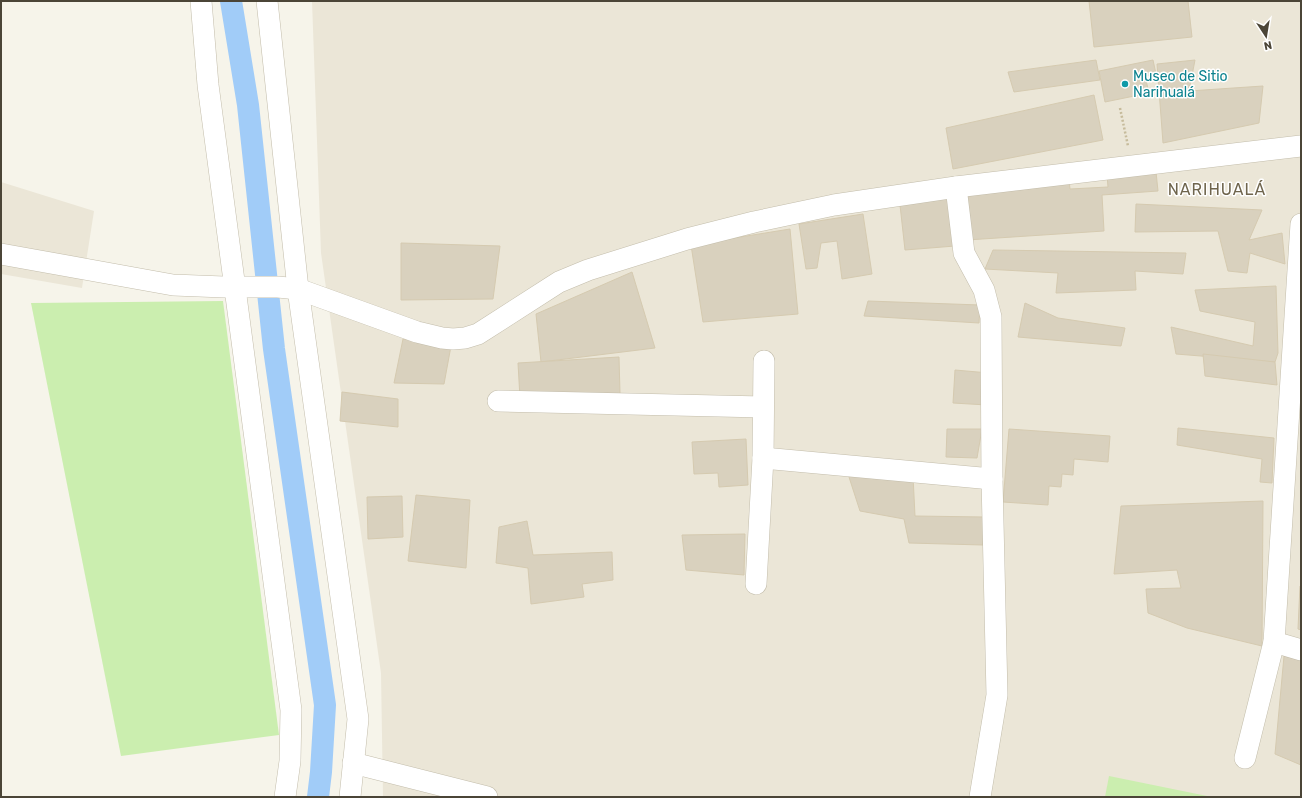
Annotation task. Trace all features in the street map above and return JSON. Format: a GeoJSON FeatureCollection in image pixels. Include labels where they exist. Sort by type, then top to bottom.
{"type":"FeatureCollection","features":[{"type":"Feature","properties":{"kind":"street"},"geometry":{"type":"LineString","coordinates":[[201,1],[208,85],[241,287],[291,710],[290,761],[285,797]]}},
{"type":"Feature","properties":{"kind":"street"},"geometry":{"type":"LineString","coordinates":[[267,1],[298,289],[358,719],[350,797]]}},
{"type":"Feature","properties":{"kind":"street"},"geometry":{"type":"LineString","coordinates":[[1,254],[173,285],[210,287],[278,286],[298,289],[417,332],[442,338],[465,338],[483,330],[559,282],[588,270],[679,242],[754,222],[834,205],[956,187],[1301,146]]}},
{"type":"Feature","properties":{"kind":"street"},"geometry":{"type":"LineString","coordinates":[[956,187],[964,254],[984,290],[992,317],[992,479],[997,695],[980,797]]}},
{"type":"Feature","properties":{"kind":"street"},"geometry":{"type":"LineString","coordinates":[[1245,758],[1274,642],[1301,224]]}},
{"type":"Feature","properties":{"kind":"street"},"geometry":{"type":"LineString","coordinates":[[756,584],[763,458],[764,361]]}},
{"type":"Feature","properties":{"kind":"street"},"geometry":{"type":"LineString","coordinates":[[498,401],[763,407]]}},
{"type":"Feature","properties":{"kind":"street"},"geometry":{"type":"LineString","coordinates":[[763,458],[992,479]]}},
{"type":"Feature","properties":{"kind":"street"},"geometry":{"type":"LineString","coordinates":[[1274,642],[1301,650]]}},
{"type":"Feature","properties":{"kind":"street"},"geometry":{"type":"LineString","coordinates":[[353,763],[487,797]]}},
{"type":"Feature","properties":{"kind":"path"},"geometry":{"type":"LineString","coordinates":[[1120,108],[1132,166]]}},
{"type":"Feature","properties":{"kind":"shaded area"},"geometry":{"type":"Polygon","coordinates":[[[312,1],[1301,1],[1301,797],[383,797],[381,673],[321,253],[312,1]]]}},
{"type":"Feature","properties":{"kind":"shaded area"},"geometry":{"type":"Polygon","coordinates":[[[1,182],[94,211],[82,288],[1,274],[1,182]]]}},
{"type":"Feature","properties":{"kind":"green space"},"geometry":{"type":"Polygon","coordinates":[[[223,301],[279,735],[121,756],[31,303],[223,301]]]}},
{"type":"Feature","properties":{"kind":"green space"},"geometry":{"type":"Polygon","coordinates":[[[1109,776],[1212,797],[1105,797],[1109,776]]]}},
{"type":"Feature","properties":{"kind":"building"},"geometry":{"type":"Polygon","coordinates":[[[1089,1],[1188,1],[1192,37],[1094,47],[1089,1]]]}},
{"type":"Feature","properties":{"kind":"building"},"geometry":{"type":"Polygon","coordinates":[[[1096,60],[1100,80],[1014,92],[1008,72],[1096,60]]]}},
{"type":"Feature","properties":{"kind":"building"},"geometry":{"type":"Polygon","coordinates":[[[1153,60],[1156,74],[1145,76],[1149,93],[1105,102],[1099,71],[1153,60]]]}},
{"type":"Feature","properties":{"kind":"building"},"geometry":{"type":"Polygon","coordinates":[[[1195,60],[1189,91],[1263,86],[1259,123],[1163,143],[1157,64],[1195,60]]]}},
{"type":"Feature","properties":{"kind":"building"},"geometry":{"type":"Polygon","coordinates":[[[1094,95],[1103,140],[953,169],[946,128],[1094,95]]]}},
{"type":"Feature","properties":{"kind":"building"},"geometry":{"type":"Polygon","coordinates":[[[1156,172],[1158,191],[1102,195],[1104,231],[967,240],[964,188],[1069,180],[1070,189],[1108,187],[1107,175],[1156,172]]]}},
{"type":"Feature","properties":{"kind":"building"},"geometry":{"type":"Polygon","coordinates":[[[950,195],[955,246],[905,250],[900,205],[950,195]]]}},
{"type":"Feature","properties":{"kind":"building"},"geometry":{"type":"Polygon","coordinates":[[[1136,204],[1262,210],[1249,240],[1282,233],[1285,264],[1250,253],[1247,273],[1228,271],[1218,231],[1135,232],[1136,204]]]}},
{"type":"Feature","properties":{"kind":"building"},"geometry":{"type":"Polygon","coordinates":[[[863,214],[872,274],[842,279],[837,241],[821,243],[817,268],[806,269],[799,224],[863,214]]]}},
{"type":"Feature","properties":{"kind":"building"},"geometry":{"type":"Polygon","coordinates":[[[790,229],[798,314],[703,322],[691,245],[790,229]]]}},
{"type":"Feature","properties":{"kind":"building"},"geometry":{"type":"Polygon","coordinates":[[[401,243],[500,246],[493,299],[401,300],[401,243]]]}},
{"type":"Feature","properties":{"kind":"building"},"geometry":{"type":"Polygon","coordinates":[[[993,250],[1186,253],[1183,274],[1135,271],[1136,290],[1056,293],[1058,273],[985,269],[993,250]]]}},
{"type":"Feature","properties":{"kind":"building"},"geometry":{"type":"Polygon","coordinates":[[[632,272],[655,348],[541,362],[536,314],[632,272]]]}},
{"type":"Feature","properties":{"kind":"building"},"geometry":{"type":"Polygon","coordinates":[[[1276,286],[1278,353],[1275,362],[1176,354],[1171,327],[1253,346],[1255,322],[1200,311],[1195,290],[1276,286]]]}},
{"type":"Feature","properties":{"kind":"building"},"geometry":{"type":"Polygon","coordinates":[[[868,301],[980,305],[979,323],[864,316],[868,301]]]}},
{"type":"Feature","properties":{"kind":"building"},"geometry":{"type":"Polygon","coordinates":[[[1025,303],[1058,318],[1125,328],[1121,346],[1018,337],[1025,303]]]}},
{"type":"Feature","properties":{"kind":"building"},"geometry":{"type":"Polygon","coordinates":[[[403,339],[451,346],[444,384],[394,383],[403,339]]]}},
{"type":"Feature","properties":{"kind":"building"},"geometry":{"type":"Polygon","coordinates":[[[1203,354],[1275,362],[1277,385],[1205,376],[1203,354]]]}},
{"type":"Feature","properties":{"kind":"building"},"geometry":{"type":"Polygon","coordinates":[[[619,357],[620,394],[520,398],[518,363],[619,357]]]}},
{"type":"Feature","properties":{"kind":"building"},"geometry":{"type":"Polygon","coordinates":[[[955,370],[989,373],[987,405],[953,403],[955,370]]]}},
{"type":"Feature","properties":{"kind":"building"},"geometry":{"type":"Polygon","coordinates":[[[342,392],[398,399],[398,427],[340,421],[342,392]]]}},
{"type":"Feature","properties":{"kind":"building"},"geometry":{"type":"Polygon","coordinates":[[[1178,428],[1274,438],[1272,483],[1260,482],[1262,459],[1177,445],[1178,428]]]}},
{"type":"Feature","properties":{"kind":"building"},"geometry":{"type":"Polygon","coordinates":[[[947,429],[982,429],[977,458],[946,457],[947,429]]]}},
{"type":"Feature","properties":{"kind":"building"},"geometry":{"type":"Polygon","coordinates":[[[1009,429],[1110,436],[1108,462],[1074,459],[1073,475],[1062,474],[1061,487],[1049,486],[1048,505],[1003,502],[1009,429]]]}},
{"type":"Feature","properties":{"kind":"building"},"geometry":{"type":"Polygon","coordinates":[[[746,439],[748,485],[719,487],[718,473],[694,474],[692,442],[746,439]]]}},
{"type":"Feature","properties":{"kind":"building"},"geometry":{"type":"Polygon","coordinates":[[[848,474],[913,476],[915,516],[984,517],[983,545],[909,543],[904,519],[860,511],[848,474]]]}},
{"type":"Feature","properties":{"kind":"building"},"geometry":{"type":"Polygon","coordinates":[[[416,495],[470,500],[466,568],[408,561],[416,495]]]}},
{"type":"Feature","properties":{"kind":"building"},"geometry":{"type":"Polygon","coordinates":[[[402,496],[403,537],[368,539],[367,497],[402,496]]]}},
{"type":"Feature","properties":{"kind":"building"},"geometry":{"type":"Polygon","coordinates":[[[1263,501],[1262,646],[1187,628],[1148,613],[1146,589],[1181,588],[1177,570],[1114,574],[1121,506],[1263,501]]]}},
{"type":"Feature","properties":{"kind":"building"},"geometry":{"type":"Polygon","coordinates":[[[527,521],[533,555],[612,552],[613,580],[582,584],[584,597],[531,604],[528,568],[496,563],[499,527],[527,521]]]}},
{"type":"Feature","properties":{"kind":"building"},"geometry":{"type":"Polygon","coordinates":[[[745,534],[744,575],[686,570],[682,535],[745,534]]]}},
{"type":"Feature","properties":{"kind":"building"},"geometry":{"type":"Polygon","coordinates":[[[1301,586],[1301,630],[1298,629],[1301,586]]]}},
{"type":"Feature","properties":{"kind":"building"},"geometry":{"type":"Polygon","coordinates":[[[1284,656],[1301,660],[1301,765],[1275,754],[1284,656]]]}},
{"type":"Feature","properties":{"kind":"waterway"},"geometry":{"type":"LineString","coordinates":[[231,1],[248,105],[274,349],[325,705],[318,797]]}},
{"type":"Feature","properties":{"kind":"place","name":"Museo de Sitio Narihualá"},"geometry":{"type":"Point","coordinates":[1125,84]}},
{"type":"Feature","properties":{"kind":"district","name":"NARIHUALÁ"},"geometry":{"type":"Point","coordinates":[1217,189]}}]}
